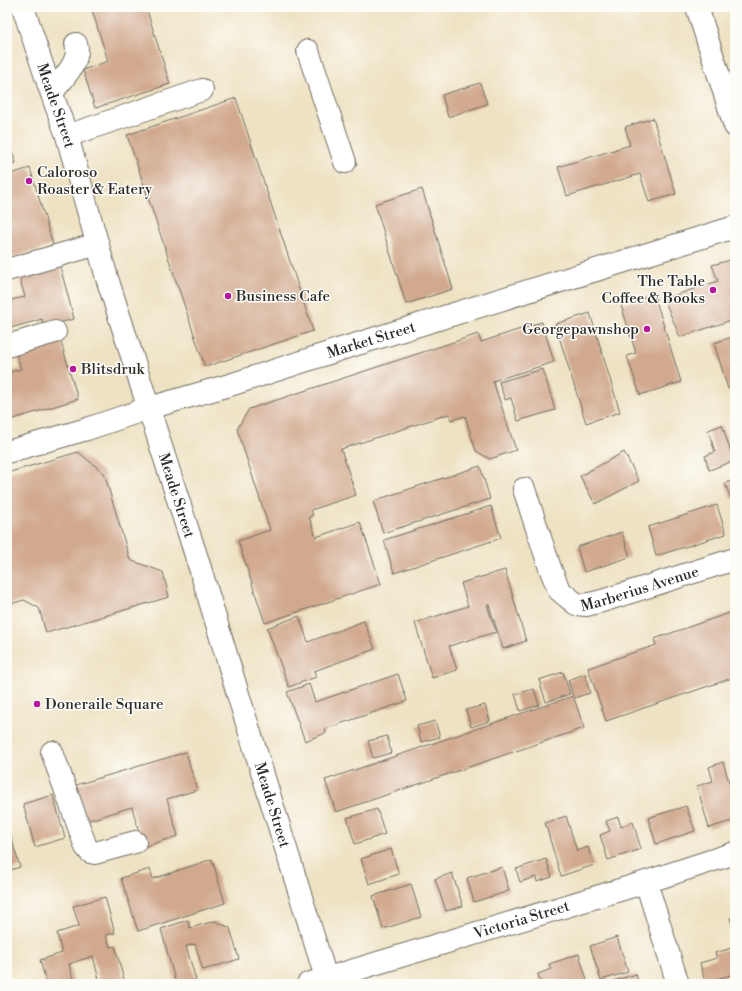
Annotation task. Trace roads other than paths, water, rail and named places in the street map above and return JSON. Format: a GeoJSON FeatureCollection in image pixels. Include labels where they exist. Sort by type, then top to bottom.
{"type":"FeatureCollection","features":[{"type":"Feature","properties":{"kind":"street","name":"Meade Street"},"geometry":{"type":"LineString","coordinates":[[23,7],[67,136],[107,278],[200,568],[248,726],[321,982]]}},
{"type":"Feature","properties":{"kind":"street"},"geometry":{"type":"LineString","coordinates":[[697,7],[735,126]]}},
{"type":"Feature","properties":{"kind":"street"},"geometry":{"type":"LineString","coordinates":[[52,93],[76,61],[78,49],[76,44]]}},
{"type":"Feature","properties":{"kind":"street"},"geometry":{"type":"LineString","coordinates":[[308,51],[344,162]]}},
{"type":"Feature","properties":{"kind":"street"},"geometry":{"type":"LineString","coordinates":[[67,136],[202,90]]}},
{"type":"Feature","properties":{"kind":"street","name":"Market Street"},"geometry":{"type":"LineString","coordinates":[[7,452],[87,429],[149,408],[233,384],[735,227]]}},
{"type":"Feature","properties":{"kind":"street"},"geometry":{"type":"LineString","coordinates":[[7,270],[98,244]]}},
{"type":"Feature","properties":{"kind":"street"},"geometry":{"type":"LineString","coordinates":[[7,346],[55,332]]}},
{"type":"Feature","properties":{"kind":"street","name":"Marberius Avenue"},"geometry":{"type":"LineString","coordinates":[[524,489],[550,568],[559,590],[576,604],[586,605],[735,559]]}},
{"type":"Feature","properties":{"kind":"street"},"geometry":{"type":"LineString","coordinates":[[52,752],[86,847],[90,852],[94,853],[135,842]]}},
{"type":"Feature","properties":{"kind":"street","name":"Victoria Street"},"geometry":{"type":"LineString","coordinates":[[321,982],[646,882],[735,852]]}},
{"type":"Feature","properties":{"kind":"street"},"geometry":{"type":"LineString","coordinates":[[646,882],[678,984]]}},
{"type":"Feature","properties":{"kind":"place","name":"Caloroso Roaster & Eatery"},"geometry":{"type":"Point","coordinates":[29,181]}},
{"type":"Feature","properties":{"kind":"place","name":"The Table Coffee & Books"},"geometry":{"type":"Point","coordinates":[713,290]}},
{"type":"Feature","properties":{"kind":"place","name":"Business Cafe"},"geometry":{"type":"Point","coordinates":[228,296]}},
{"type":"Feature","properties":{"kind":"place","name":"Georgepawnshop"},"geometry":{"type":"Point","coordinates":[647,329]}},
{"type":"Feature","properties":{"kind":"place","name":"Blitsdruk"},"geometry":{"type":"Point","coordinates":[73,369]}},
{"type":"Feature","properties":{"kind":"place","name":"Doneraile Square"},"geometry":{"type":"Point","coordinates":[37,704]}}]}
